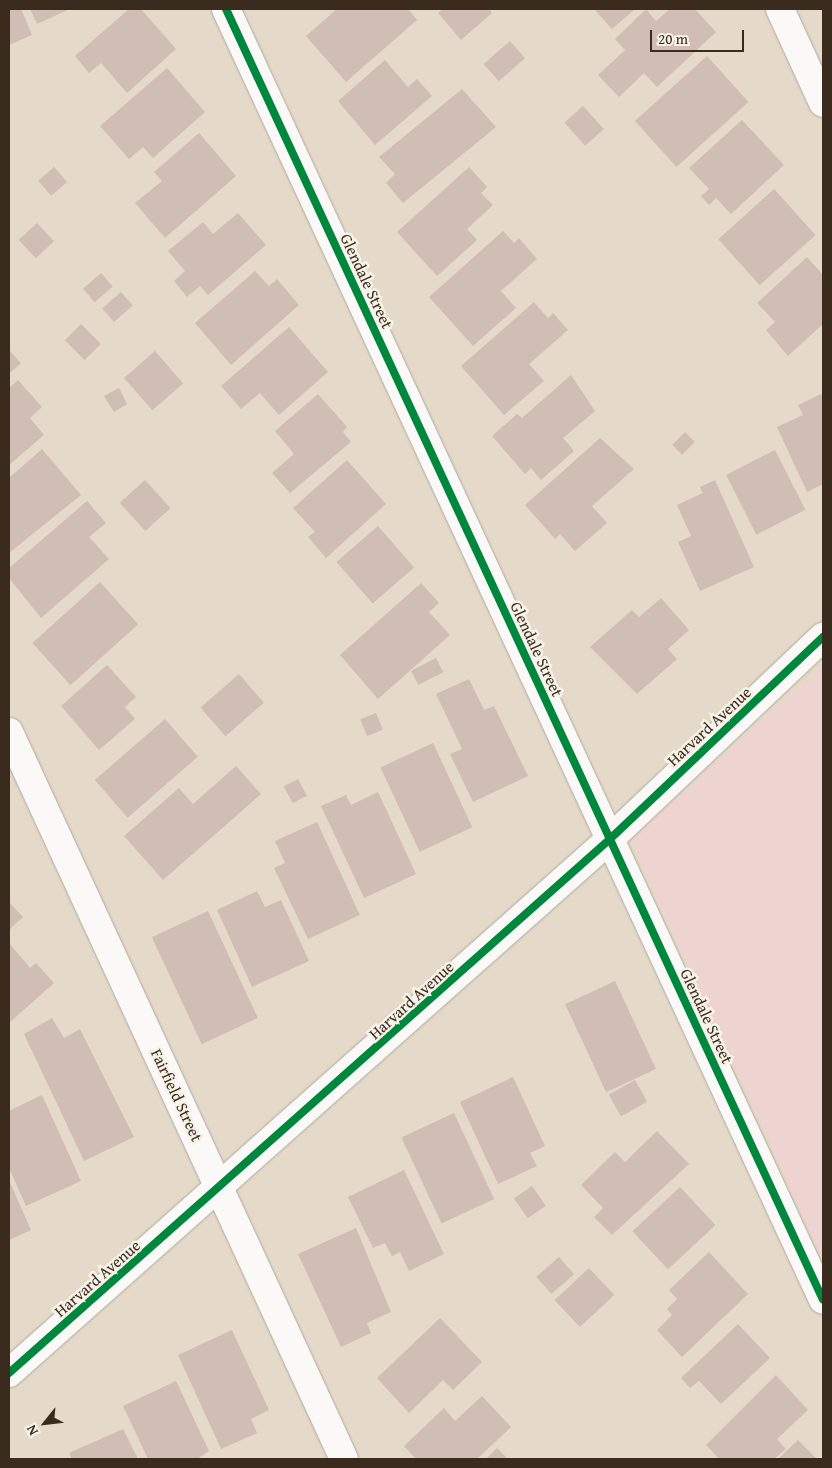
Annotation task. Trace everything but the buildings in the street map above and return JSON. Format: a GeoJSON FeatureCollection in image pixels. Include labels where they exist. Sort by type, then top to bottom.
{"type":"FeatureCollection","features":[{"type":"Feature","properties":{"kind":"street","name":"Glendale Street"},"geometry":{"type":"LineString","coordinates":[[226,9],[823,1300]]}},
{"type":"Feature","properties":{"kind":"street"},"geometry":{"type":"LineString","coordinates":[[780,9],[823,103]]}},
{"type":"Feature","properties":{"kind":"street","name":"Harvard Avenue"},"geometry":{"type":"LineString","coordinates":[[9,1374],[221,1189],[610,839],[823,637]]}},
{"type":"Feature","properties":{"kind":"street","name":"Fairfield Street"},"geometry":{"type":"LineString","coordinates":[[9,732],[344,1459]]}},
{"type":"Feature","properties":{"kind":"shaded area"},"geometry":{"type":"Polygon","coordinates":[[[823,666],[823,1260],[631,840],[823,666]]]}},
{"type":"Feature","properties":{"kind":"cycle path"},"geometry":{"type":"LineString","coordinates":[[226,9],[823,1300]]}},
{"type":"Feature","properties":{"kind":"cycle path"},"geometry":{"type":"LineString","coordinates":[[9,1373],[610,839],[823,637]]}}]}
